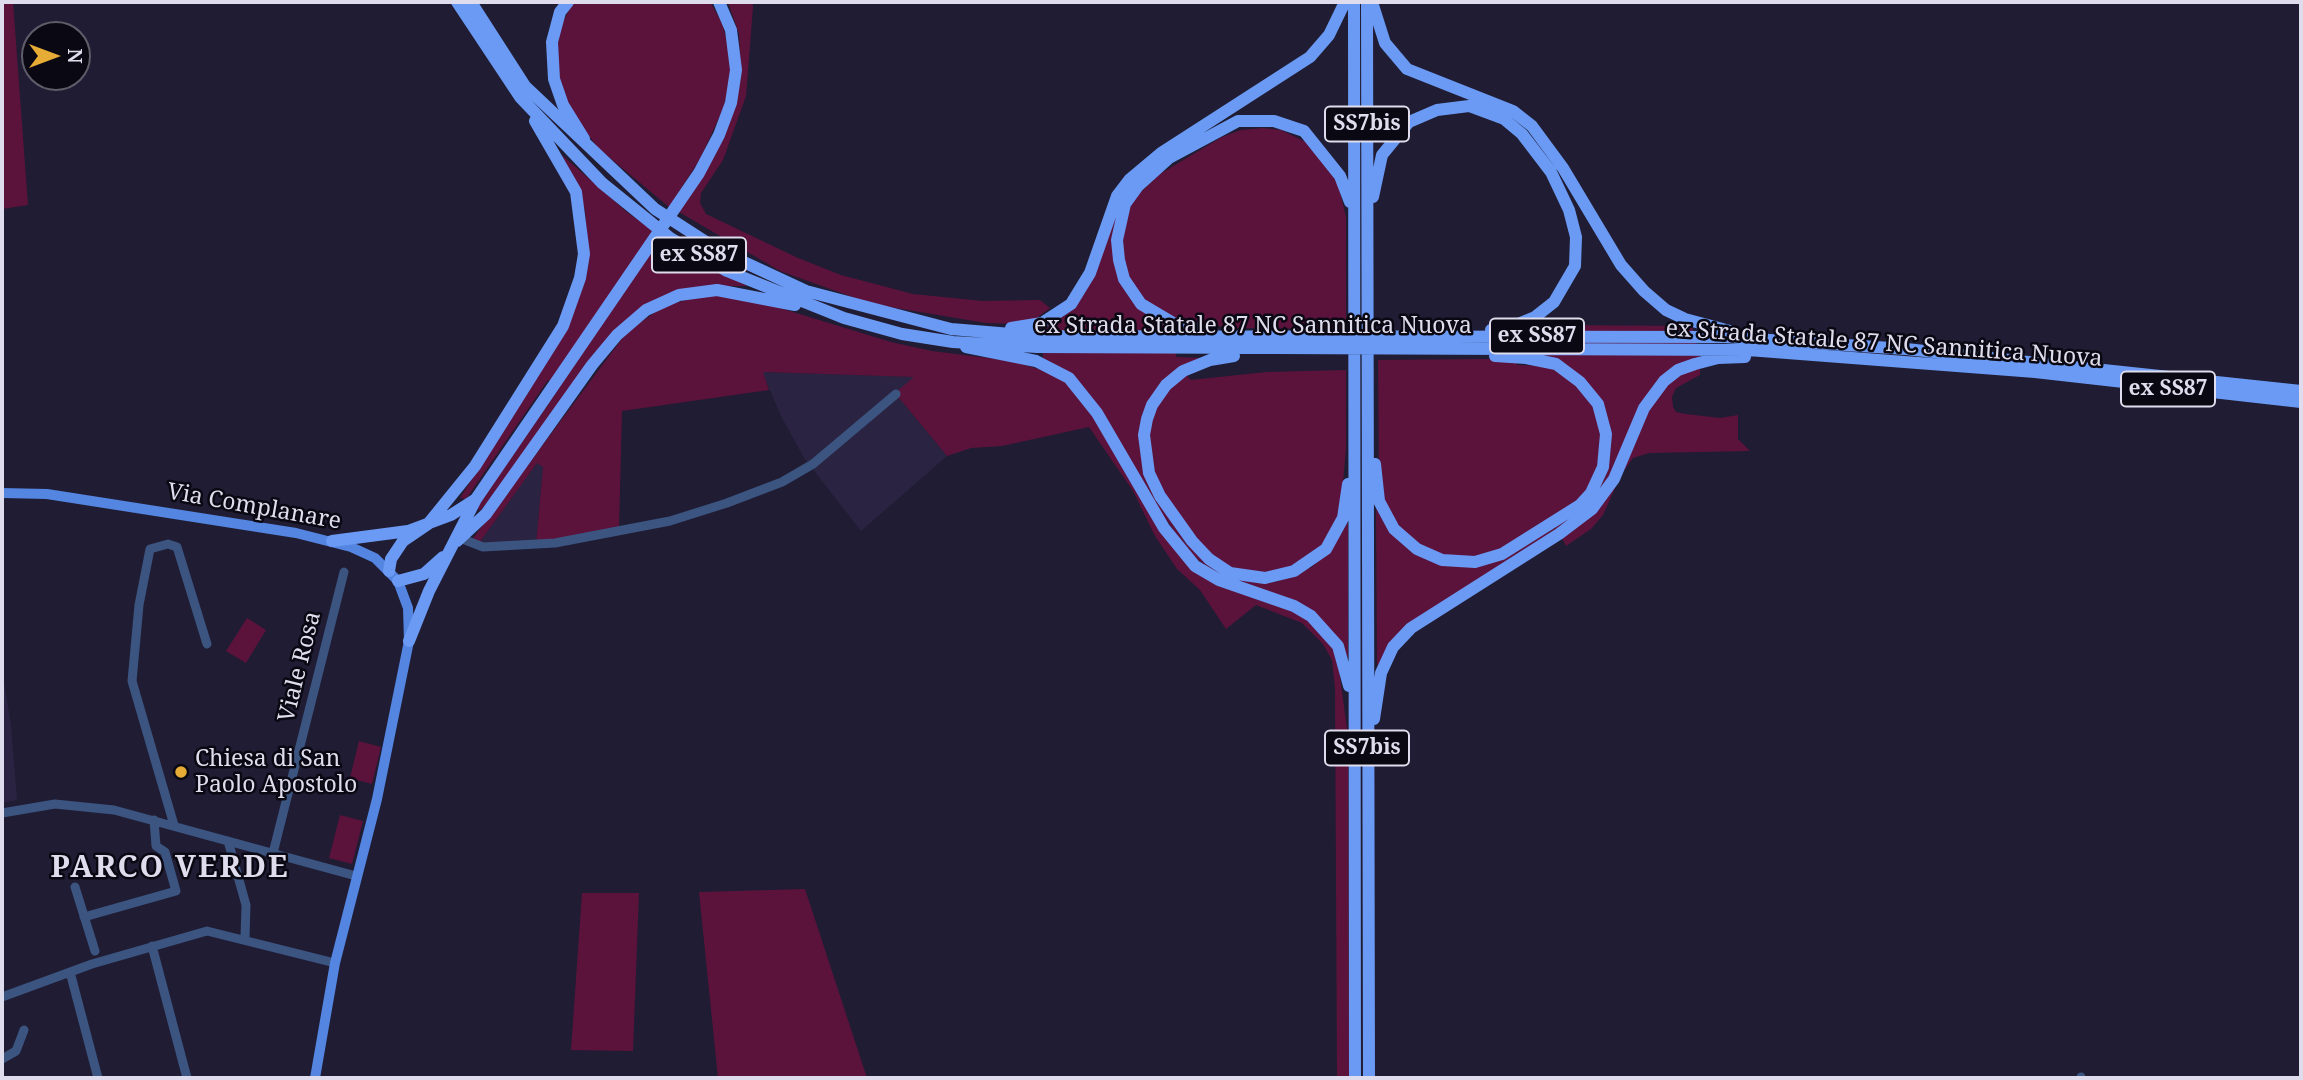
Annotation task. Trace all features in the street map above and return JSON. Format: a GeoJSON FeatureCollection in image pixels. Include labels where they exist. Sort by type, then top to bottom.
{"type":"FeatureCollection","features":[{"type":"Feature","properties":{"kind":"highway","name":"ex Strada Statale 87 NC Sannitica Nuova"},"geometry":{"type":"LineString","coordinates":[[457,2],[520,97],[602,183],[670,238],[727,271],[844,318],[902,334],[1036,342],[1282,349],[1662,348],[1783,352],[2036,367],[2301,402]]}},
{"type":"Feature","properties":{"kind":"highway","name":"ex Strada Statale 87 NC Sannitica Nuova"},"geometry":{"type":"LineString","coordinates":[[471,2],[525,86],[655,209],[720,251],[806,291],[952,335]]}},
{"type":"Feature","properties":{"kind":"highway"},"geometry":{"type":"LineString","coordinates":[[568,2],[561,12],[552,42],[554,79],[562,105],[594,154]]}},
{"type":"Feature","properties":{"kind":"highway"},"geometry":{"type":"LineString","coordinates":[[952,335],[1042,323],[1071,304],[1082,290],[1117,196],[1145,166],[1189,141],[1310,57],[1329,35],[1345,2]]}},
{"type":"Feature","properties":{"kind":"highway","name":"SS7bis"},"geometry":{"type":"LineString","coordinates":[[1354,2],[1352,209],[1355,435],[1355,1078]]}},
{"type":"Feature","properties":{"kind":"highway","name":"SS7bis"},"geometry":{"type":"LineString","coordinates":[[1367,2],[1369,1078]]}},
{"type":"Feature","properties":{"kind":"highway"},"geometry":{"type":"LineString","coordinates":[[1372,2],[1385,43],[1407,69],[1513,111],[1532,126],[1557,170],[1621,265],[1667,310],[1685,319],[1723,331],[1789,340]]}},
{"type":"Feature","properties":{"kind":"highway"},"geometry":{"type":"LineString","coordinates":[[409,641],[476,499],[699,173],[719,135],[731,103],[736,70],[734,40],[721,6]]}},
{"type":"Feature","properties":{"kind":"highway"},"geometry":{"type":"LineString","coordinates":[[520,97],[559,158],[576,192],[584,254],[580,278],[555,338],[475,466],[428,524],[403,541],[391,559],[393,576],[424,574],[486,514],[617,335],[662,301],[698,291],[736,292],[844,318]]}},
{"type":"Feature","properties":{"kind":"highway"},"geometry":{"type":"LineString","coordinates":[[1367,246],[1374,186],[1382,155],[1409,122],[1437,110],[1469,106],[1504,119],[1557,170],[1576,237],[1575,266],[1566,287],[1554,302],[1535,317],[1513,326],[1453,336]]}},
{"type":"Feature","properties":{"kind":"highway"},"geometry":{"type":"LineString","coordinates":[[1241,336],[1188,328],[1156,315],[1141,304],[1124,279],[1117,240],[1125,204],[1138,186],[1189,141],[1238,121],[1274,121],[1304,131],[1340,176],[1352,209]]}},
{"type":"Feature","properties":{"kind":"highway"},"geometry":{"type":"LineString","coordinates":[[952,335],[981,352],[1036,361],[1069,378],[1097,413],[1164,528],[1195,566],[1219,580],[1294,606],[1326,629],[1344,662],[1355,723]]}},
{"type":"Feature","properties":{"kind":"highway","name":"ex Strada Statale 87 NC Sannitica Nuova"},"geometry":{"type":"LineString","coordinates":[[1036,342],[1241,336],[1725,337],[1789,340],[2036,367],[2301,391]]}},
{"type":"Feature","properties":{"kind":"highway"},"geometry":{"type":"LineString","coordinates":[[1282,349],[1226,356],[1191,366],[1166,385],[1152,405],[1144,435],[1147,463],[1160,496],[1209,559],[1230,573],[1265,578],[1293,572],[1326,549],[1335,535],[1345,506],[1355,435]]}},
{"type":"Feature","properties":{"kind":"highway"},"geometry":{"type":"LineString","coordinates":[[1367,798],[1375,704],[1381,673],[1393,647],[1411,628],[1556,529],[1591,493],[1603,467],[1606,434],[1604,419],[1591,393],[1556,364],[1443,349]]}},
{"type":"Feature","properties":{"kind":"highway"},"geometry":{"type":"LineString","coordinates":[[1368,418],[1374,440],[1379,501],[1385,516],[1405,540],[1429,556],[1458,563],[1475,562],[1503,554],[1583,517],[1605,494],[1623,460],[1644,408],[1664,381],[1678,370],[1695,363],[1783,352]]}},
{"type":"Feature","properties":{"kind":"highway"},"geometry":{"type":"LineString","coordinates":[[332,541],[408,531],[451,515],[476,499]]}},
{"type":"Feature","properties":{"kind":"highway"},"geometry":{"type":"LineString","coordinates":[[428,524],[443,524],[449,528],[452,533],[450,550]]}},
{"type":"Feature","properties":{"kind":"main road","name":"Via Complanare"},"geometry":{"type":"LineString","coordinates":[[2,493],[47,494],[332,541],[375,558],[393,576]]}},
{"type":"Feature","properties":{"kind":"main road"},"geometry":{"type":"LineString","coordinates":[[315,1078],[335,963],[377,799],[409,641],[408,608],[393,576]]}},
{"type":"Feature","properties":{"kind":"street"},"geometry":{"type":"LineString","coordinates":[[460,538],[474,545],[491,548],[555,543],[670,521],[727,503],[782,482],[813,464],[896,394]]}},
{"type":"Feature","properties":{"kind":"street"},"geometry":{"type":"LineString","coordinates":[[174,825],[132,681],[139,606],[150,550],[168,544],[177,547],[207,644]]}},
{"type":"Feature","properties":{"kind":"street","name":"Viale Rosa"},"geometry":{"type":"LineString","coordinates":[[273,853],[344,572]]}},
{"type":"Feature","properties":{"kind":"street"},"geometry":{"type":"LineString","coordinates":[[2,813],[72,804],[155,820],[356,876]]}},
{"type":"Feature","properties":{"kind":"street"},"geometry":{"type":"LineString","coordinates":[[84,917],[176,891],[165,852],[156,846],[155,820]]}},
{"type":"Feature","properties":{"kind":"street"},"geometry":{"type":"LineString","coordinates":[[228,841],[246,905],[245,938]]}},
{"type":"Feature","properties":{"kind":"street"},"geometry":{"type":"LineString","coordinates":[[75,887],[95,951],[100,953],[104,961]]}},
{"type":"Feature","properties":{"kind":"street"},"geometry":{"type":"LineString","coordinates":[[2,998],[92,964],[207,931],[245,938],[335,963]]}},
{"type":"Feature","properties":{"kind":"street"},"geometry":{"type":"LineString","coordinates":[[152,946],[187,1078]]}},
{"type":"Feature","properties":{"kind":"street"},"geometry":{"type":"LineString","coordinates":[[92,964],[90,955],[95,951]]}},
{"type":"Feature","properties":{"kind":"street"},"geometry":{"type":"LineString","coordinates":[[70,972],[98,1078]]}},
{"type":"Feature","properties":{"kind":"street"},"geometry":{"type":"LineString","coordinates":[[2,1059],[14,1052],[24,1030]]}},
{"type":"Feature","properties":{"kind":"shaded area"},"geometry":{"type":"Polygon","coordinates":[[[2,2],[13,2],[28,205],[2,209],[2,2]]]}},
{"type":"Feature","properties":{"kind":"shaded area"},"geometry":{"type":"Polygon","coordinates":[[[573,2],[710,2],[722,23],[730,54],[730,83],[723,109],[700,159],[669,207],[598,148],[571,111],[559,80],[557,46],[562,24],[573,2]]]}},
{"type":"Feature","properties":{"kind":"shaded area"},"geometry":{"type":"Polygon","coordinates":[[[728,2],[752,2],[753,7],[746,96],[723,160],[701,193],[700,203],[706,214],[798,258],[841,275],[913,294],[983,301],[1040,300],[1050,308],[1034,320],[1014,324],[986,323],[872,304],[780,271],[679,212],[735,103],[741,78],[739,34],[728,2]]]}},
{"type":"Feature","properties":{"kind":"shaded area"},"geometry":{"type":"Polygon","coordinates":[[[1241,130],[1281,130],[1308,143],[1322,154],[1337,180],[1346,217],[1346,329],[1235,328],[1177,321],[1176,357],[1201,358],[1181,368],[1191,380],[1266,372],[1346,370],[1346,448],[1341,507],[1332,533],[1310,558],[1297,565],[1259,574],[1231,568],[1213,558],[1194,537],[1175,509],[1168,515],[1185,542],[1212,568],[1233,578],[1258,583],[1276,582],[1312,567],[1331,550],[1348,522],[1348,658],[1338,638],[1317,615],[1292,601],[1219,575],[1191,555],[1165,518],[1158,524],[1194,570],[1214,582],[1300,614],[1323,632],[1337,655],[1348,736],[1349,1078],[1337,1078],[1335,688],[1332,660],[1323,644],[1302,623],[1256,605],[1226,629],[1200,590],[1177,569],[1155,536],[1133,491],[1089,427],[1002,446],[971,448],[947,456],[895,393],[914,377],[763,372],[769,390],[622,411],[619,528],[536,544],[543,467],[537,463],[479,543],[471,541],[627,332],[664,306],[709,294],[744,297],[891,342],[932,351],[1012,361],[1045,371],[1049,362],[1043,358],[1043,329],[1071,311],[1085,293],[1116,211],[1133,185],[1141,192],[1160,174],[1222,137],[1241,130]]]}},
{"type":"Feature","properties":{"kind":"shaded area"},"geometry":{"type":"Polygon","coordinates":[[[562,155],[628,213],[669,242],[747,286],[724,286],[641,310],[480,511],[477,507],[560,387],[548,380],[466,499],[460,498],[561,338],[588,252],[585,210],[562,155]]]}},
{"type":"Feature","properties":{"kind":"shaded area"},"geometry":{"type":"Polygon","coordinates":[[[1537,325],[1692,326],[1700,358],[1700,375],[1676,388],[1672,397],[1673,407],[1676,412],[1686,414],[1720,418],[1738,415],[1738,439],[1750,451],[1649,453],[1633,458],[1621,475],[1603,515],[1591,529],[1566,546],[1558,530],[1423,614],[1404,629],[1377,666],[1376,509],[1401,543],[1414,552],[1430,561],[1462,567],[1479,565],[1510,555],[1556,527],[1552,519],[1496,552],[1467,558],[1446,556],[1427,550],[1402,532],[1390,517],[1379,488],[1378,360],[1488,359],[1516,361],[1517,365],[1542,366],[1542,330],[1523,330],[1537,325]]]}},
{"type":"Feature","properties":{"kind":"shaded area"},"geometry":{"type":"Polygon","coordinates":[[[762,372],[915,377],[895,393],[947,456],[861,531],[804,458],[781,416],[762,372]]]}},
{"type":"Feature","properties":{"kind":"shaded area"},"geometry":{"type":"Polygon","coordinates":[[[537,463],[543,466],[536,544],[479,543],[537,463]]]}},
{"type":"Feature","properties":{"kind":"shaded area"},"geometry":{"type":"Polygon","coordinates":[[[247,618],[266,630],[246,663],[226,651],[247,618]]]}},
{"type":"Feature","properties":{"kind":"shaded area"},"geometry":{"type":"Polygon","coordinates":[[[2,671],[11,724],[17,800],[2,803],[2,671]]]}},
{"type":"Feature","properties":{"kind":"shaded area"},"geometry":{"type":"Polygon","coordinates":[[[359,741],[381,747],[372,784],[350,778],[359,741]]]}},
{"type":"Feature","properties":{"kind":"shaded area"},"geometry":{"type":"Polygon","coordinates":[[[340,815],[363,821],[352,864],[329,858],[340,815]]]}},
{"type":"Feature","properties":{"kind":"shaded area"},"geometry":{"type":"Polygon","coordinates":[[[805,889],[867,1078],[718,1078],[699,892],[805,889]]]}},
{"type":"Feature","properties":{"kind":"shaded area"},"geometry":{"type":"Polygon","coordinates":[[[582,893],[639,893],[633,1051],[571,1050],[582,893]]]}},
{"type":"Feature","properties":{"kind":"place","name":"Chiesa di San Paolo Apostolo"},"geometry":{"type":"Point","coordinates":[181,772]}},
{"type":"Feature","properties":{"kind":"district","name":"PARCO VERDE"},"geometry":{"type":"Point","coordinates":[170,868]}}]}
